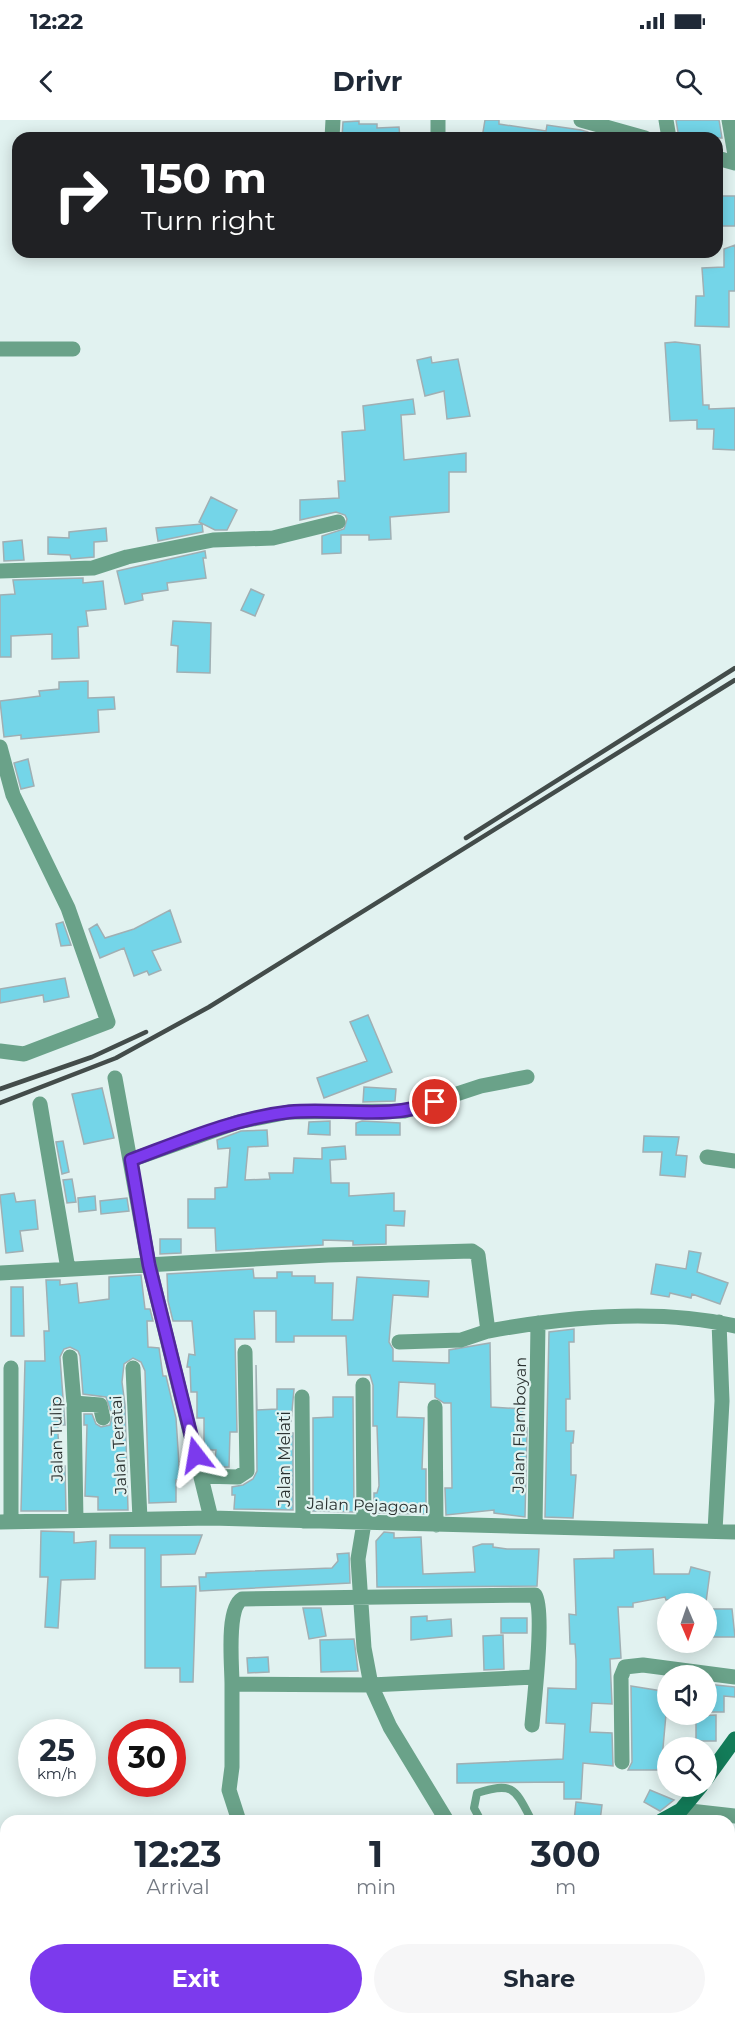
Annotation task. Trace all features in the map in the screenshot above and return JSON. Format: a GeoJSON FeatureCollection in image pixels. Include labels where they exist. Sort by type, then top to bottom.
{"type":"FeatureCollection","features":[{"type":"Feature","properties":{"kind":"main road"},"geometry":{"type":"LineString","coordinates":[[717,1764],[735,1739]]}},
{"type":"Feature","properties":{"kind":"main road"},"geometry":{"type":"LineString","coordinates":[[672,1815],[681,1810],[692,1797]]}},
{"type":"Feature","properties":{"kind":"street"},"geometry":{"type":"LineString","coordinates":[[581,120],[624,132]]}},
{"type":"Feature","properties":{"kind":"street"},"geometry":{"type":"LineString","coordinates":[[729,120],[735,155]]}},
{"type":"Feature","properties":{"kind":"street"},"geometry":{"type":"LineString","coordinates":[[0,349],[74,349]]}},
{"type":"Feature","properties":{"kind":"street"},"geometry":{"type":"LineString","coordinates":[[0,571],[93,568],[127,557],[213,540],[273,538],[338,522]]}},
{"type":"Feature","properties":{"kind":"street"},"geometry":{"type":"LineString","coordinates":[[0,747],[13,795],[68,908],[108,1022],[24,1054],[0,1051]]}},
{"type":"Feature","properties":{"kind":"street"},"geometry":{"type":"LineString","coordinates":[[131,1160],[238,1122],[289,1112],[405,1111],[481,1086],[527,1077]]}},
{"type":"Feature","properties":{"kind":"street"},"geometry":{"type":"LineString","coordinates":[[115,1078],[149,1265],[211,1518]]}},
{"type":"Feature","properties":{"kind":"street"},"geometry":{"type":"LineString","coordinates":[[40,1104],[68,1269]]}},
{"type":"Feature","properties":{"kind":"street"},"geometry":{"type":"LineString","coordinates":[[707,1157],[735,1161]]}},
{"type":"Feature","properties":{"kind":"street"},"geometry":{"type":"LineString","coordinates":[[0,1273],[328,1255],[472,1251],[478,1255],[488,1331]]}},
{"type":"Feature","properties":{"kind":"street"},"geometry":{"type":"LineString","coordinates":[[399,1342],[461,1340],[488,1331],[538,1323],[657,1315],[735,1326]]}},
{"type":"Feature","properties":{"kind":"street"},"geometry":{"type":"LineString","coordinates":[[715,1531],[722,1401],[719,1322]]}},
{"type":"Feature","properties":{"kind":"street","name":"Jalan Flamboyan"},"geometry":{"type":"LineString","coordinates":[[535,1527],[538,1323]]}},
{"type":"Feature","properties":{"kind":"street"},"geometry":{"type":"LineString","coordinates":[[201,1476],[238,1477],[247,1471],[245,1352]]}},
{"type":"Feature","properties":{"kind":"street","name":"Jalan Tulip"},"geometry":{"type":"LineString","coordinates":[[70,1357],[74,1403],[76,1521]]}},
{"type":"Feature","properties":{"kind":"street"},"geometry":{"type":"LineString","coordinates":[[6,1522],[11,1368]]}},
{"type":"Feature","properties":{"kind":"street","name":"Jalan Teratai"},"geometry":{"type":"LineString","coordinates":[[133,1368],[140,1519]]}},
{"type":"Feature","properties":{"kind":"street"},"geometry":{"type":"LineString","coordinates":[[363,1385],[364,1523],[358,1544],[359,1596],[364,1648],[371,1685],[390,1727],[443,1815]]}},
{"type":"Feature","properties":{"kind":"street","name":"Jalan Melati"},"geometry":{"type":"LineString","coordinates":[[302,1397],[303,1521]]}},
{"type":"Feature","properties":{"kind":"street"},"geometry":{"type":"LineString","coordinates":[[74,1403],[100,1405],[103,1418]]}},
{"type":"Feature","properties":{"kind":"street"},"geometry":{"type":"LineString","coordinates":[[435,1407],[436,1525]]}},
{"type":"Feature","properties":{"kind":"street","name":"Jalan Pejagoan"},"geometry":{"type":"LineString","coordinates":[[6,1522],[211,1518],[735,1532]]}},
{"type":"Feature","properties":{"kind":"street"},"geometry":{"type":"LineString","coordinates":[[236,1815],[229,1790],[232,1767],[232,1616],[236,1603],[242,1599],[535,1595],[539,1607],[532,1725]]}},
{"type":"Feature","properties":{"kind":"street"},"geometry":{"type":"LineString","coordinates":[[622,1762],[621,1677],[625,1667],[643,1665],[735,1677]]}},
{"type":"Feature","properties":{"kind":"street"},"geometry":{"type":"LineString","coordinates":[[232,1684],[371,1685],[535,1677]]}},
{"type":"Feature","properties":{"kind":"street"},"geometry":{"type":"LineString","coordinates":[[681,1810],[726,1815]]}},
{"type":"Feature","properties":{"kind":"lane"},"geometry":{"type":"LineString","coordinates":[[477,1815],[474,1808],[477,1793],[499,1786],[509,1787],[517,1792],[529,1815]]}},
{"type":"Feature","properties":{"kind":"building"},"geometry":{"type":"Polygon","coordinates":[[[485,120],[499,120],[499,124],[546,131],[547,125],[588,132],[483,132],[485,120]]]}},
{"type":"Feature","properties":{"kind":"building"},"geometry":{"type":"Polygon","coordinates":[[[676,120],[719,120],[721,132],[678,132],[676,120]]]}},
{"type":"Feature","properties":{"kind":"building"},"geometry":{"type":"Polygon","coordinates":[[[359,121],[359,124],[377,124],[377,128],[399,127],[399,132],[342,132],[343,122],[359,121]]]}},
{"type":"Feature","properties":{"kind":"building"},"geometry":{"type":"Polygon","coordinates":[[[723,196],[735,196],[735,226],[723,226],[723,196]]]}},
{"type":"Feature","properties":{"kind":"building"},"geometry":{"type":"Polygon","coordinates":[[[735,245],[735,291],[729,291],[729,327],[695,326],[696,296],[704,296],[702,268],[724,267],[724,249],[735,245]]]}},
{"type":"Feature","properties":{"kind":"building"},"geometry":{"type":"Polygon","coordinates":[[[665,343],[700,345],[703,405],[709,405],[709,409],[735,408],[735,450],[713,449],[714,429],[697,429],[697,420],[670,421],[665,343]]]}},
{"type":"Feature","properties":{"kind":"building"},"geometry":{"type":"Polygon","coordinates":[[[431,357],[432,363],[458,359],[470,416],[447,419],[444,391],[425,396],[417,360],[431,357]]]}},
{"type":"Feature","properties":{"kind":"building"},"geometry":{"type":"Polygon","coordinates":[[[413,399],[415,414],[401,415],[404,460],[466,453],[466,472],[449,472],[449,512],[390,517],[391,539],[369,540],[369,535],[341,535],[341,553],[322,554],[322,536],[344,529],[347,519],[345,515],[336,512],[300,520],[300,500],[339,498],[338,481],[345,481],[342,432],[365,430],[363,406],[413,399]]]}},
{"type":"Feature","properties":{"kind":"building"},"geometry":{"type":"Polygon","coordinates":[[[211,497],[237,510],[227,530],[215,530],[199,522],[211,497]]]}},
{"type":"Feature","properties":{"kind":"building"},"geometry":{"type":"Polygon","coordinates":[[[202,524],[203,532],[158,541],[156,528],[202,524]]]}},
{"type":"Feature","properties":{"kind":"building"},"geometry":{"type":"Polygon","coordinates":[[[106,528],[107,541],[94,542],[94,557],[71,559],[70,555],[48,554],[48,537],[69,538],[69,532],[106,528]]]}},
{"type":"Feature","properties":{"kind":"building"},"geometry":{"type":"Polygon","coordinates":[[[22,540],[24,560],[4,561],[3,542],[22,540]]]}},
{"type":"Feature","properties":{"kind":"building"},"geometry":{"type":"Polygon","coordinates":[[[205,551],[206,558],[203,558],[206,578],[167,583],[168,590],[142,594],[143,600],[125,604],[117,571],[205,551]]]}},
{"type":"Feature","properties":{"kind":"building"},"geometry":{"type":"Polygon","coordinates":[[[83,578],[83,583],[103,581],[106,609],[86,611],[88,626],[78,627],[79,658],[52,659],[52,634],[11,636],[11,657],[0,657],[0,595],[15,594],[13,580],[83,578]]]}},
{"type":"Feature","properties":{"kind":"building"},"geometry":{"type":"Polygon","coordinates":[[[251,589],[264,595],[255,616],[241,610],[251,589]]]}},
{"type":"Feature","properties":{"kind":"building"},"geometry":{"type":"Polygon","coordinates":[[[173,621],[211,623],[210,673],[177,672],[178,646],[171,645],[173,621]]]}},
{"type":"Feature","properties":{"kind":"building"},"geometry":{"type":"Polygon","coordinates":[[[88,681],[88,698],[114,697],[115,709],[98,710],[99,732],[21,739],[21,735],[4,737],[0,701],[40,696],[39,691],[59,689],[59,682],[88,681]]]}},
{"type":"Feature","properties":{"kind":"building"},"geometry":{"type":"Polygon","coordinates":[[[28,759],[34,786],[21,789],[14,763],[28,759]]]}},
{"type":"Feature","properties":{"kind":"building"},"geometry":{"type":"Polygon","coordinates":[[[170,910],[181,942],[152,951],[161,970],[149,975],[147,971],[134,976],[124,948],[100,958],[89,929],[97,924],[105,938],[134,929],[170,910]]]}},
{"type":"Feature","properties":{"kind":"building"},"geometry":{"type":"Polygon","coordinates":[[[63,922],[71,945],[61,946],[56,924],[63,922]]]}},
{"type":"Feature","properties":{"kind":"building"},"geometry":{"type":"Polygon","coordinates":[[[65,978],[69,997],[44,1002],[43,995],[0,1003],[0,989],[65,978]]]}},
{"type":"Feature","properties":{"kind":"building"},"geometry":{"type":"Polygon","coordinates":[[[368,1015],[392,1072],[324,1098],[317,1078],[367,1061],[350,1022],[368,1015]]]}},
{"type":"Feature","properties":{"kind":"building"},"geometry":{"type":"Polygon","coordinates":[[[364,1087],[396,1089],[395,1101],[363,1102],[364,1087]]]}},
{"type":"Feature","properties":{"kind":"building"},"geometry":{"type":"Polygon","coordinates":[[[102,1088],[114,1138],[84,1144],[72,1094],[102,1088]]]}},
{"type":"Feature","properties":{"kind":"building"},"geometry":{"type":"Polygon","coordinates":[[[330,1121],[330,1135],[308,1134],[309,1122],[330,1121]]]}},
{"type":"Feature","properties":{"kind":"building"},"geometry":{"type":"Polygon","coordinates":[[[362,1121],[400,1123],[400,1135],[356,1135],[356,1123],[362,1121]]]}},
{"type":"Feature","properties":{"kind":"building"},"geometry":{"type":"Polygon","coordinates":[[[267,1130],[268,1146],[248,1147],[245,1180],[270,1179],[269,1173],[293,1173],[294,1158],[322,1159],[322,1148],[345,1146],[346,1159],[330,1160],[331,1183],[349,1183],[349,1196],[394,1193],[394,1211],[405,1211],[404,1226],[386,1225],[386,1244],[353,1245],[353,1241],[323,1240],[323,1245],[216,1251],[215,1228],[188,1228],[188,1199],[215,1199],[215,1188],[227,1187],[230,1148],[218,1149],[217,1140],[241,1131],[267,1130]]]}},
{"type":"Feature","properties":{"kind":"building"},"geometry":{"type":"Polygon","coordinates":[[[644,1136],[679,1137],[676,1155],[687,1156],[685,1177],[660,1175],[662,1152],[643,1152],[644,1136]]]}},
{"type":"Feature","properties":{"kind":"building"},"geometry":{"type":"Polygon","coordinates":[[[63,1141],[69,1172],[62,1174],[56,1142],[63,1141]]]}},
{"type":"Feature","properties":{"kind":"building"},"geometry":{"type":"Polygon","coordinates":[[[72,1179],[76,1202],[67,1203],[63,1180],[72,1179]]]}},
{"type":"Feature","properties":{"kind":"building"},"geometry":{"type":"Polygon","coordinates":[[[14,1193],[16,1202],[35,1200],[38,1229],[20,1231],[23,1251],[6,1253],[0,1195],[14,1193]]]}},
{"type":"Feature","properties":{"kind":"building"},"geometry":{"type":"Polygon","coordinates":[[[95,1196],[96,1210],[79,1212],[78,1198],[95,1196]]]}},
{"type":"Feature","properties":{"kind":"building"},"geometry":{"type":"Polygon","coordinates":[[[127,1198],[129,1211],[101,1214],[100,1201],[127,1198]]]}},
{"type":"Feature","properties":{"kind":"building"},"geometry":{"type":"Polygon","coordinates":[[[160,1239],[181,1239],[181,1253],[160,1254],[160,1239]]]}},
{"type":"Feature","properties":{"kind":"building"},"geometry":{"type":"Polygon","coordinates":[[[689,1251],[701,1253],[697,1272],[728,1283],[720,1304],[692,1294],[691,1298],[670,1293],[669,1297],[651,1294],[656,1264],[686,1269],[689,1251]]]}},
{"type":"Feature","properties":{"kind":"building"},"geometry":{"type":"Polygon","coordinates":[[[253,1269],[254,1278],[277,1278],[277,1272],[292,1272],[292,1276],[315,1276],[315,1283],[333,1283],[332,1320],[353,1320],[357,1277],[429,1281],[428,1297],[393,1295],[389,1342],[393,1349],[393,1361],[449,1363],[449,1350],[490,1343],[491,1407],[523,1409],[522,1428],[527,1428],[525,1517],[494,1513],[494,1510],[446,1515],[445,1488],[452,1488],[451,1403],[444,1403],[435,1397],[435,1384],[399,1382],[397,1417],[424,1418],[422,1469],[426,1469],[426,1514],[374,1513],[374,1493],[377,1493],[379,1486],[377,1426],[373,1426],[373,1385],[370,1375],[348,1375],[346,1336],[294,1336],[294,1342],[276,1342],[276,1311],[254,1311],[255,1339],[235,1339],[237,1432],[230,1432],[229,1467],[214,1467],[216,1450],[204,1450],[204,1418],[197,1418],[197,1392],[191,1392],[190,1367],[187,1367],[189,1354],[195,1355],[192,1321],[173,1321],[168,1301],[167,1274],[253,1269]]]}},
{"type":"Feature","properties":{"kind":"building"},"geometry":{"type":"Polygon","coordinates":[[[141,1275],[145,1309],[150,1309],[153,1321],[147,1321],[148,1347],[159,1348],[163,1376],[166,1376],[176,1418],[180,1480],[176,1480],[176,1502],[149,1503],[145,1371],[141,1362],[133,1358],[124,1364],[122,1382],[125,1405],[128,1510],[98,1510],[98,1497],[85,1496],[87,1425],[84,1425],[84,1414],[92,1414],[96,1424],[101,1427],[110,1425],[112,1416],[106,1397],[83,1394],[80,1356],[78,1351],[70,1347],[64,1349],[60,1357],[65,1425],[58,1425],[61,1466],[65,1466],[66,1511],[21,1511],[25,1361],[45,1361],[44,1331],[49,1331],[46,1280],[60,1280],[60,1285],[77,1283],[79,1303],[109,1299],[109,1277],[141,1275]]]}},
{"type":"Feature","properties":{"kind":"building"},"geometry":{"type":"Polygon","coordinates":[[[11,1287],[23,1287],[24,1336],[11,1336],[11,1287]]]}},
{"type":"Feature","properties":{"kind":"building"},"geometry":{"type":"Polygon","coordinates":[[[574,1329],[574,1342],[569,1342],[570,1399],[566,1399],[566,1431],[574,1431],[573,1443],[571,1443],[571,1475],[576,1475],[573,1518],[545,1517],[549,1332],[574,1329]]]}},
{"type":"Feature","properties":{"kind":"building"},"geometry":{"type":"Polygon","coordinates":[[[256,1365],[257,1410],[277,1409],[277,1389],[294,1389],[290,1433],[293,1433],[293,1510],[234,1509],[235,1495],[232,1495],[232,1487],[243,1485],[253,1479],[257,1471],[256,1365]]]}},
{"type":"Feature","properties":{"kind":"building"},"geometry":{"type":"Polygon","coordinates":[[[333,1397],[353,1397],[354,1512],[313,1511],[313,1418],[333,1417],[333,1397]]]}},
{"type":"Feature","properties":{"kind":"building"},"geometry":{"type":"Polygon","coordinates":[[[41,1531],[74,1532],[74,1543],[96,1541],[95,1579],[61,1580],[58,1628],[45,1627],[48,1577],[40,1577],[41,1531]]]}},
{"type":"Feature","properties":{"kind":"building"},"geometry":{"type":"Polygon","coordinates":[[[384,1532],[394,1533],[394,1538],[421,1537],[423,1574],[475,1572],[473,1547],[482,1544],[493,1544],[493,1547],[507,1549],[539,1549],[537,1586],[377,1587],[376,1541],[384,1532]]]}},
{"type":"Feature","properties":{"kind":"building"},"geometry":{"type":"Polygon","coordinates":[[[110,1535],[202,1535],[195,1554],[161,1555],[161,1587],[196,1586],[193,1682],[180,1682],[180,1668],[145,1668],[145,1548],[110,1548],[110,1535]]]}},
{"type":"Feature","properties":{"kind":"building"},"geometry":{"type":"Polygon","coordinates":[[[653,1549],[654,1574],[689,1574],[691,1567],[710,1572],[707,1593],[657,1593],[657,1598],[633,1603],[633,1607],[618,1607],[621,1658],[610,1659],[612,1704],[592,1703],[590,1732],[612,1733],[613,1766],[583,1763],[581,1799],[564,1799],[564,1782],[457,1783],[457,1764],[563,1759],[565,1724],[546,1723],[548,1688],[576,1689],[575,1644],[570,1644],[569,1614],[576,1615],[574,1559],[614,1558],[614,1550],[653,1549]]]}},
{"type":"Feature","properties":{"kind":"building"},"geometry":{"type":"Polygon","coordinates":[[[349,1553],[350,1583],[200,1591],[199,1577],[206,1577],[206,1573],[332,1568],[338,1561],[337,1554],[349,1553]]]}},
{"type":"Feature","properties":{"kind":"building"},"geometry":{"type":"Polygon","coordinates":[[[303,1608],[321,1608],[326,1636],[309,1639],[303,1608]]]}},
{"type":"Feature","properties":{"kind":"building"},"geometry":{"type":"Polygon","coordinates":[[[717,1609],[732,1609],[735,1637],[717,1637],[717,1609]]]}},
{"type":"Feature","properties":{"kind":"building"},"geometry":{"type":"Polygon","coordinates":[[[427,1616],[427,1621],[451,1619],[452,1636],[411,1640],[411,1617],[427,1616]]]}},
{"type":"Feature","properties":{"kind":"building"},"geometry":{"type":"Polygon","coordinates":[[[501,1618],[527,1618],[527,1633],[501,1633],[501,1618]]]}},
{"type":"Feature","properties":{"kind":"building"},"geometry":{"type":"Polygon","coordinates":[[[503,1635],[504,1669],[484,1670],[483,1636],[503,1635]]]}},
{"type":"Feature","properties":{"kind":"building"},"geometry":{"type":"Polygon","coordinates":[[[354,1639],[358,1671],[321,1672],[320,1640],[354,1639]]]}},
{"type":"Feature","properties":{"kind":"building"},"geometry":{"type":"Polygon","coordinates":[[[268,1657],[269,1672],[248,1673],[247,1658],[268,1657]]]}},
{"type":"Feature","properties":{"kind":"building"},"geometry":{"type":"Polygon","coordinates":[[[717,1685],[735,1687],[735,1697],[724,1696],[724,1712],[717,1712],[717,1685]]]}},
{"type":"Feature","properties":{"kind":"building"},"geometry":{"type":"Polygon","coordinates":[[[631,1686],[657,1690],[657,1725],[665,1725],[664,1737],[657,1737],[657,1770],[628,1770],[632,1762],[631,1686]]]}},
{"type":"Feature","properties":{"kind":"building"},"geometry":{"type":"Polygon","coordinates":[[[696,1725],[716,1725],[716,1737],[696,1737],[696,1725]]]}},
{"type":"Feature","properties":{"kind":"building"},"geometry":{"type":"Polygon","coordinates":[[[650,1790],[657,1793],[657,1797],[674,1800],[660,1811],[644,1802],[650,1790]]]}},
{"type":"Feature","properties":{"kind":"building"},"geometry":{"type":"Polygon","coordinates":[[[576,1802],[602,1805],[601,1815],[575,1815],[576,1802]]]}},
{"type":"Feature","properties":{"kind":"railway"},"geometry":{"type":"LineString","coordinates":[[466,838],[735,668]]}},
{"type":"Feature","properties":{"kind":"railway"},"geometry":{"type":"LineString","coordinates":[[0,1103],[116,1058],[209,1007],[735,680]]}},
{"type":"Feature","properties":{"kind":"railway"},"geometry":{"type":"LineString","coordinates":[[0,1089],[92,1057],[146,1032]]}},
{"type":"Feature","properties":{"kind":"route"},"geometry":{"type":"LineString","coordinates":[[196,1455],[149,1265],[131,1160],[238,1122],[289,1112],[405,1111],[435,1102]]}}]}
